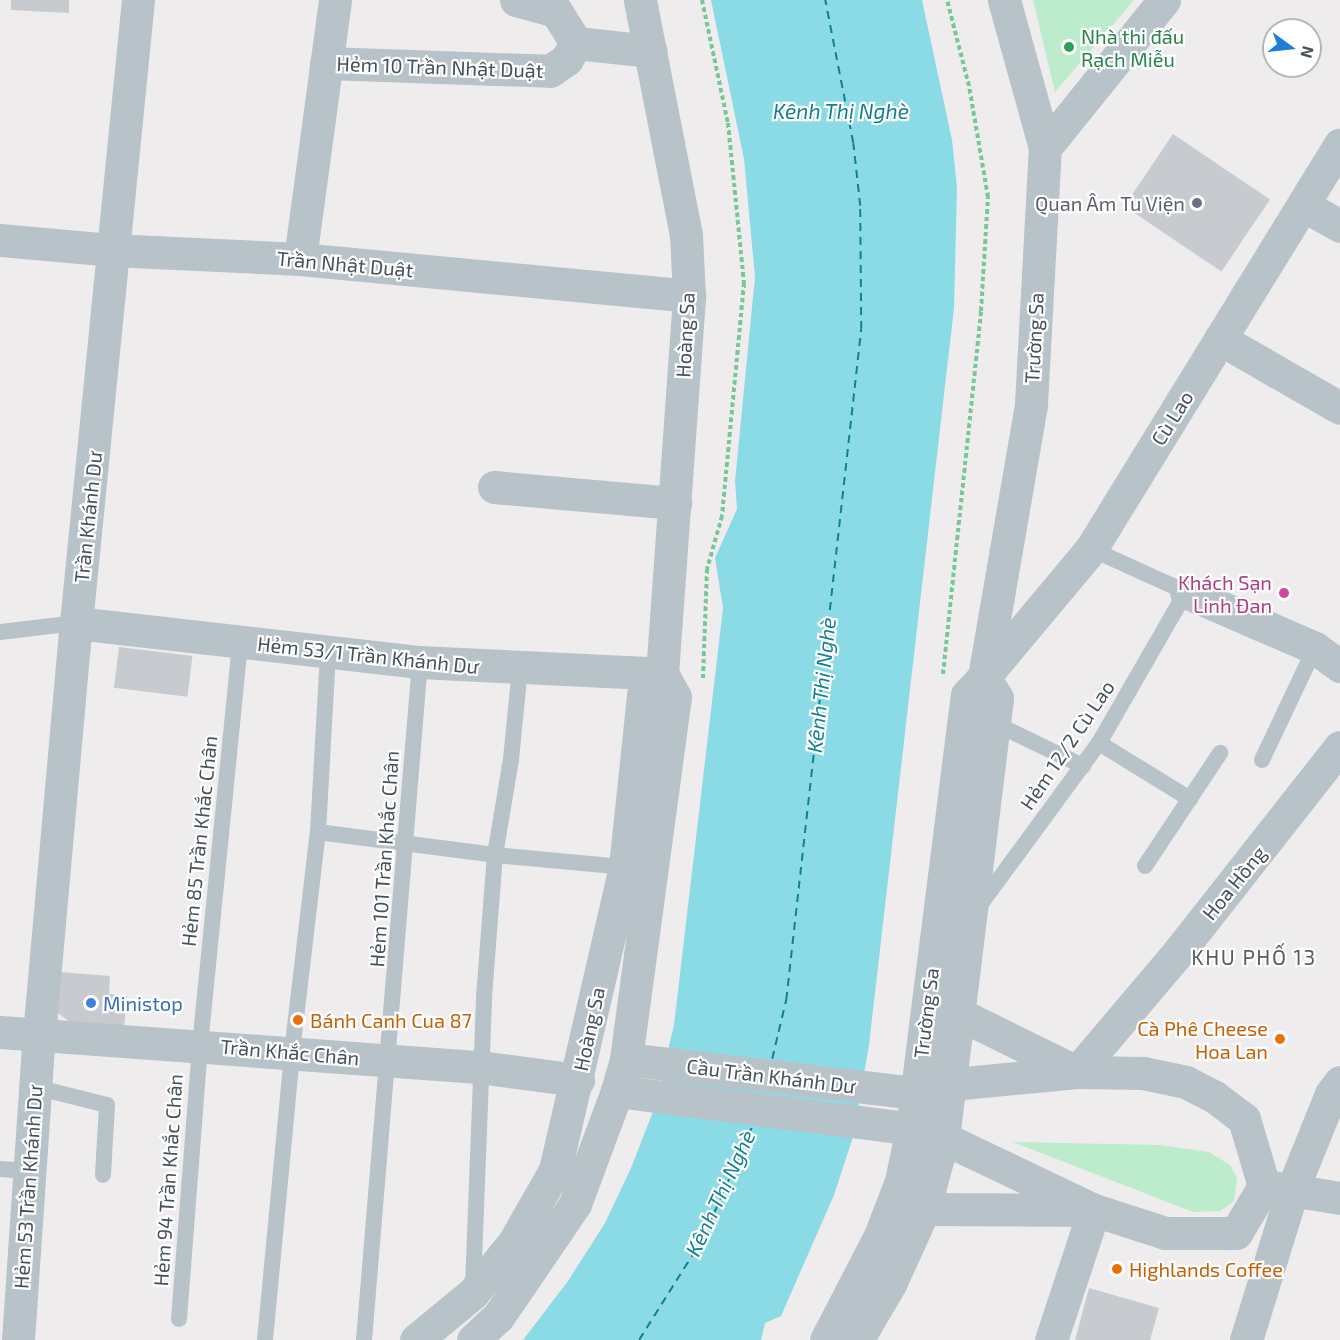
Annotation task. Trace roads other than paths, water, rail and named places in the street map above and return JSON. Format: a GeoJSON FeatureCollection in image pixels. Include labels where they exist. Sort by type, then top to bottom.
{"type":"FeatureCollection","features":[{"type":"Feature","properties":{"kind":"street","name":"Trần Khánh Dư"},"geometry":{"type":"LineString","coordinates":[[39,1035],[76,623],[99,421],[111,250],[138,0]]}},
{"type":"Feature","properties":{"kind":"street","name":"Hẻm 10 Trần Nhật Duật"},"geometry":{"type":"LineString","coordinates":[[300,259],[335,0]]}},
{"type":"Feature","properties":{"kind":"street"},"geometry":{"type":"LineString","coordinates":[[516,0],[556,11],[576,43],[651,51]]}},
{"type":"Feature","properties":{"kind":"street","name":"Hoàng Sa"},"geometry":{"type":"LineString","coordinates":[[473,1340],[498,1317],[576,1204],[617,1091],[626,1059],[675,697],[662,674],[689,296],[686,235],[640,0]]}},
{"type":"Feature","properties":{"kind":"street","name":"Trường Sa"},"geometry":{"type":"LineString","coordinates":[[826,1340],[880,1236],[901,1181],[912,1129],[967,695],[984,677],[1031,404],[1045,148],[1004,0]]}},
{"type":"Feature","properties":{"kind":"street"},"geometry":{"type":"LineString","coordinates":[[1045,148],[1164,0]]}},
{"type":"Feature","properties":{"kind":"street","name":"Hẻm 10 Trần Nhật Duật"},"geometry":{"type":"LineString","coordinates":[[326,63],[550,71],[567,59],[576,43]]}},
{"type":"Feature","properties":{"kind":"street","name":"Cù Lao"},"geometry":{"type":"LineString","coordinates":[[984,677],[1091,549],[1340,145]]}},
{"type":"Feature","properties":{"kind":"street"},"geometry":{"type":"LineString","coordinates":[[1303,205],[1340,226]]}},
{"type":"Feature","properties":{"kind":"street","name":"Trần Nhật Duật"},"geometry":{"type":"LineString","coordinates":[[0,240],[111,250],[300,259],[689,296]]}},
{"type":"Feature","properties":{"kind":"street"},"geometry":{"type":"LineString","coordinates":[[1220,339],[1340,408]]}},
{"type":"Feature","properties":{"kind":"street"},"geometry":{"type":"LineString","coordinates":[[494,487],[675,503]]}},
{"type":"Feature","properties":{"kind":"street"},"geometry":{"type":"LineString","coordinates":[[1186,592],[1327,657]]}},
{"type":"Feature","properties":{"kind":"street","name":"Hẻm 53/1 Trần Khánh Dư"},"geometry":{"type":"LineString","coordinates":[[76,623],[420,662],[520,669],[662,674]]}},
{"type":"Feature","properties":{"kind":"street","name":"Hoàng Sa"},"geometry":{"type":"LineString","coordinates":[[416,1340],[473,1293],[514,1242],[555,1170],[578,1080],[625,867],[643,695],[662,674]]}},
{"type":"Feature","properties":{"kind":"street","name":"Trường Sa"},"geometry":{"type":"LineString","coordinates":[[857,1340],[890,1284],[924,1209],[943,1138],[973,914],[997,698],[984,677]]}},
{"type":"Feature","properties":{"kind":"street","name":"Hoa Hồng"},"geometry":{"type":"LineString","coordinates":[[1077,1072],[1180,950],[1340,747]]}},
{"type":"Feature","properties":{"kind":"street"},"geometry":{"type":"LineString","coordinates":[[959,1014],[1077,1072]]}},
{"type":"Feature","properties":{"kind":"street","name":"Trần Khắc Chân"},"geometry":{"type":"LineString","coordinates":[[0,1032],[479,1067],[578,1080]]}},
{"type":"Feature","properties":{"kind":"street","name":"Hẻm 53 Trần Khánh Dư"},"geometry":{"type":"LineString","coordinates":[[12,1318],[15,1170],[35,1087],[39,1035]]}},
{"type":"Feature","properties":{"kind":"street","name":"Cầu Trần Khánh Dư"},"geometry":{"type":"LineString","coordinates":[[626,1059],[916,1093]]}},
{"type":"Feature","properties":{"kind":"street"},"geometry":{"type":"LineString","coordinates":[[952,1084],[1077,1072],[1143,1073],[1186,1082],[1215,1097],[1244,1119],[1278,1187],[1246,1340]]}},
{"type":"Feature","properties":{"kind":"street"},"geometry":{"type":"LineString","coordinates":[[943,1138],[1094,1210],[1165,1233],[1236,1233],[1278,1187],[1340,1082]]}},
{"type":"Feature","properties":{"kind":"street","name":"Cầu Trần Khánh Dư"},"geometry":{"type":"LineString","coordinates":[[617,1091],[912,1129]]}},
{"type":"Feature","properties":{"kind":"street"},"geometry":{"type":"LineString","coordinates":[[1278,1187],[1340,1198]]}},
{"type":"Feature","properties":{"kind":"street"},"geometry":{"type":"LineString","coordinates":[[924,1209],[1094,1210]]}},
{"type":"Feature","properties":{"kind":"street"},"geometry":{"type":"LineString","coordinates":[[1051,1340],[1094,1210]]}},
{"type":"Feature","properties":{"kind":"lane"},"geometry":{"type":"LineString","coordinates":[[1091,549],[1186,592]]}},
{"type":"Feature","properties":{"kind":"lane","name":"Hẻm 12/2 Cù Lao"},"geometry":{"type":"LineString","coordinates":[[973,914],[1099,743],[1186,592]]}},
{"type":"Feature","properties":{"kind":"lane"},"geometry":{"type":"LineString","coordinates":[[0,632],[76,623]]}},
{"type":"Feature","properties":{"kind":"lane","name":"Hẻm 85 Trần Khắc Chân"},"geometry":{"type":"LineString","coordinates":[[200,1045],[240,641]]}},
{"type":"Feature","properties":{"kind":"lane"},"geometry":{"type":"LineString","coordinates":[[265,1340],[292,1052],[318,831],[328,651]]}},
{"type":"Feature","properties":{"kind":"lane"},"geometry":{"type":"LineString","coordinates":[[1262,759],[1327,657]]}},
{"type":"Feature","properties":{"kind":"lane","name":"Hẻm 101 Trần Khắc Chân"},"geometry":{"type":"LineString","coordinates":[[364,1340],[407,844],[420,662]]}},
{"type":"Feature","properties":{"kind":"lane"},"geometry":{"type":"LineString","coordinates":[[473,1293],[479,1067],[495,855],[511,759],[520,669]]}},
{"type":"Feature","properties":{"kind":"lane"},"geometry":{"type":"LineString","coordinates":[[994,723],[1083,766]]}},
{"type":"Feature","properties":{"kind":"lane"},"geometry":{"type":"LineString","coordinates":[[1099,743],[1190,799]]}},
{"type":"Feature","properties":{"kind":"lane"},"geometry":{"type":"LineString","coordinates":[[1145,866],[1220,753]]}},
{"type":"Feature","properties":{"kind":"lane"},"geometry":{"type":"LineString","coordinates":[[318,831],[495,855],[625,867]]}},
{"type":"Feature","properties":{"kind":"lane","name":"Hẻm 94 Trần Khắc Chân"},"geometry":{"type":"LineString","coordinates":[[179,1319],[200,1045]]}},
{"type":"Feature","properties":{"kind":"lane"},"geometry":{"type":"LineString","coordinates":[[35,1087],[107,1105],[103,1175]]}},
{"type":"Feature","properties":{"kind":"water","name":"Kênh Thị Nghè"},"geometry":{"type":"Polygon","coordinates":[[[711,0],[922,0],[952,140],[957,187],[954,308],[869,1045],[853,1137],[834,1195],[781,1316],[765,1323],[761,1340],[523,1340],[568,1281],[605,1223],[631,1168],[654,1109],[674,1025],[723,608],[715,558],[737,509],[735,481],[755,277],[744,159],[711,0]]]}},
{"type":"Feature","properties":{"kind":"place","name":"Nhà thi đấu Rạch Miễu"},"geometry":{"type":"Point","coordinates":[1069,47]}},
{"type":"Feature","properties":{"kind":"place","name":"Quan Âm Tu Viện"},"geometry":{"type":"Point","coordinates":[1197,203]}},
{"type":"Feature","properties":{"kind":"place","name":"Khách Sạn Linh Đan"},"geometry":{"type":"Point","coordinates":[1284,593]}},
{"type":"Feature","properties":{"kind":"place","name":"Ministop"},"geometry":{"type":"Point","coordinates":[91,1003]}},
{"type":"Feature","properties":{"kind":"place","name":"Bánh Canh Cua 87"},"geometry":{"type":"Point","coordinates":[298,1020]}},
{"type":"Feature","properties":{"kind":"place","name":"Cà Phê Cheese Hoa Lan"},"geometry":{"type":"Point","coordinates":[1280,1039]}},
{"type":"Feature","properties":{"kind":"place","name":"Highlands Coffee"},"geometry":{"type":"Point","coordinates":[1117,1269]}},
{"type":"Feature","properties":{"kind":"district","name":"KHU PHỐ 13"},"geometry":{"type":"Point","coordinates":[1254,957]}}]}
